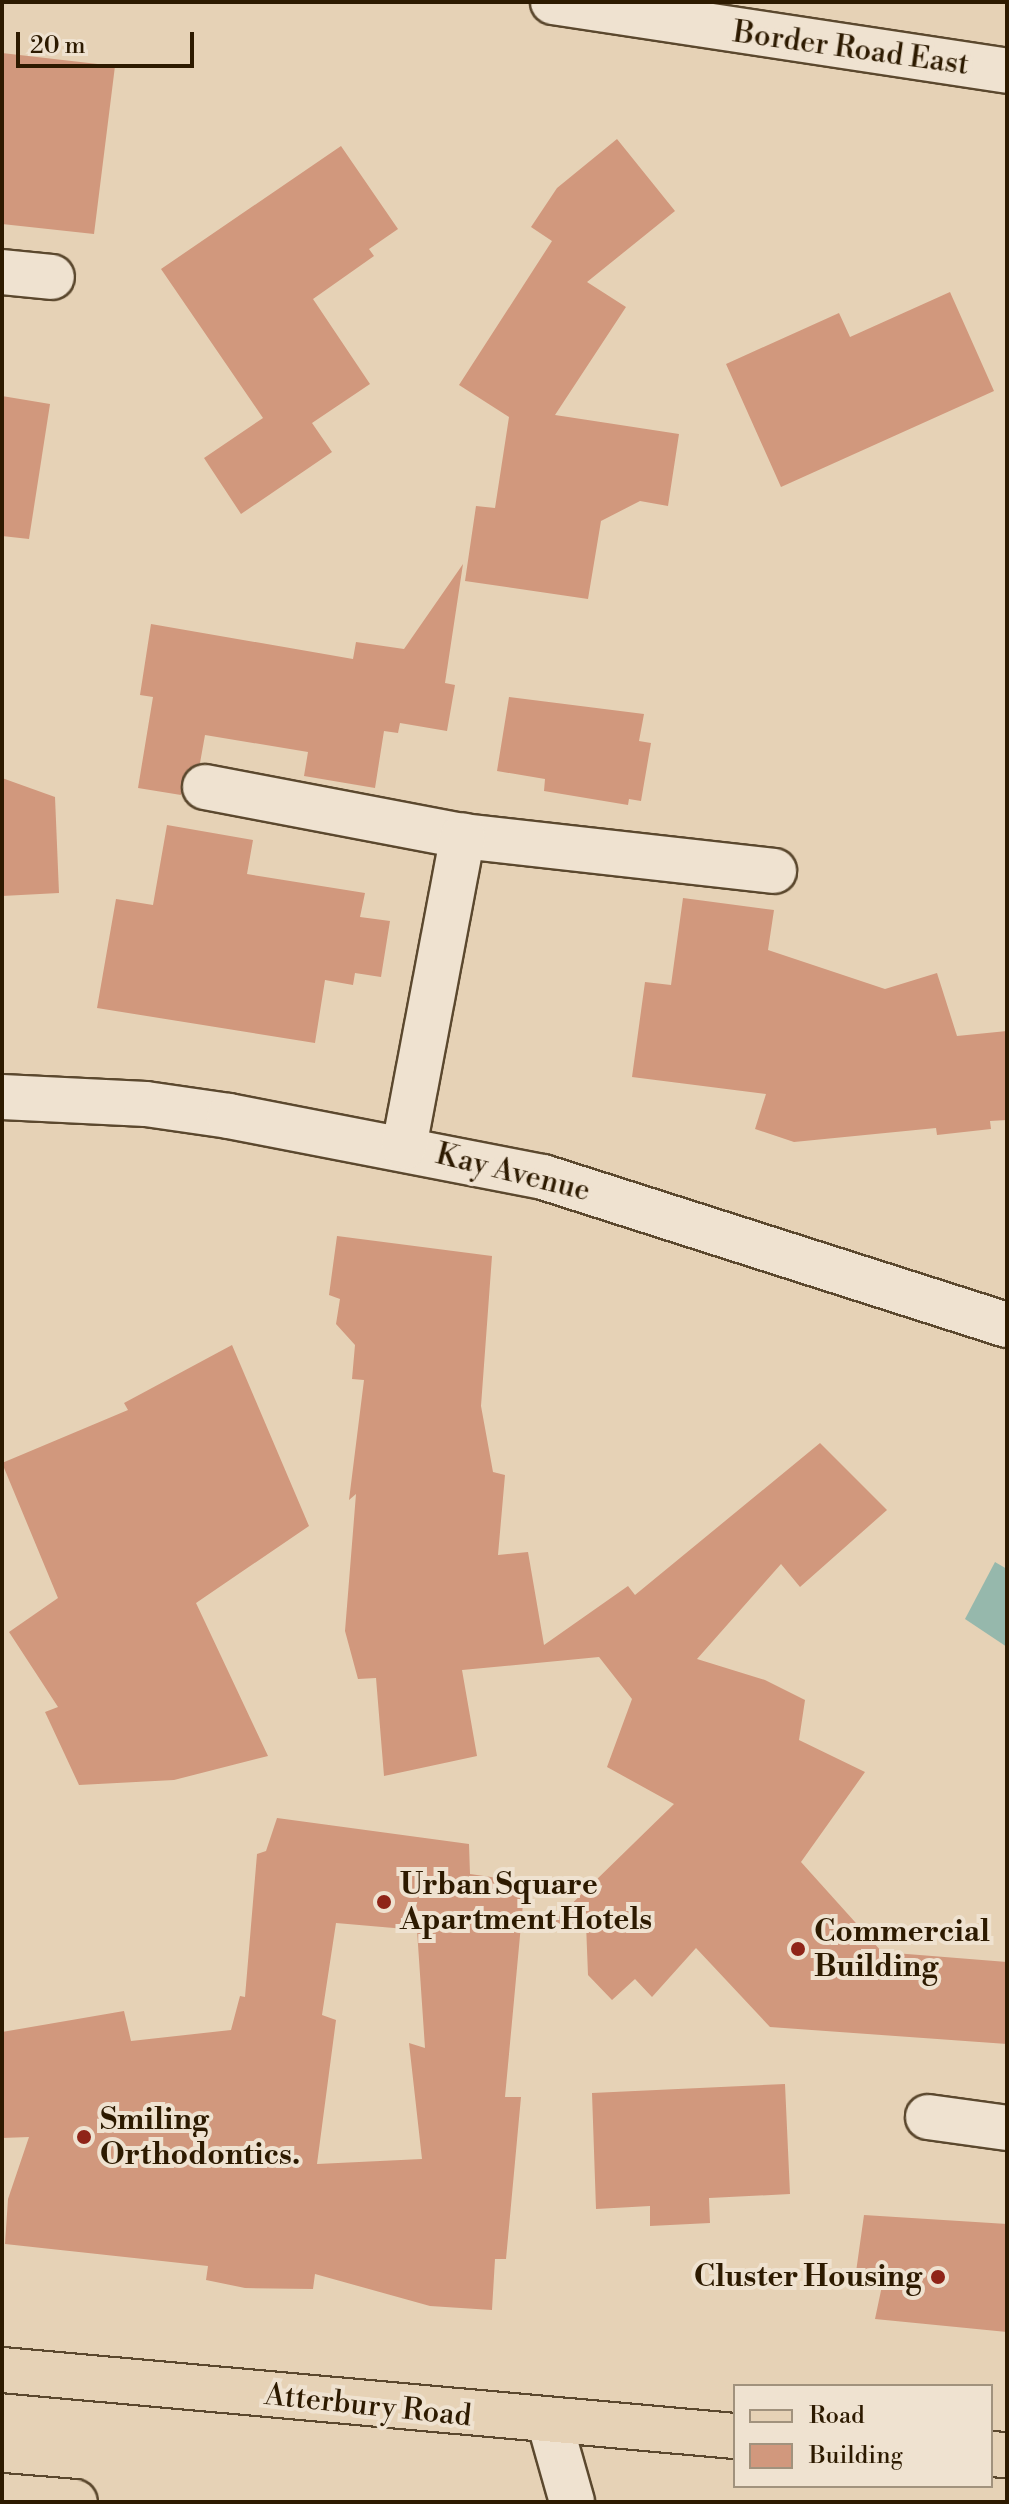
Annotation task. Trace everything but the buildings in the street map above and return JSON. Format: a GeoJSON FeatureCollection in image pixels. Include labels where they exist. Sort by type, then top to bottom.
{"type":"FeatureCollection","features":[{"type":"Feature","properties":{"kind":"main road","name":"Atterbury Road"},"geometry":{"type":"LineString","coordinates":[[2,2370],[550,2424],[733,2436]]}},
{"type":"Feature","properties":{"kind":"main road"},"geometry":{"type":"LineString","coordinates":[[2,2496],[75,2502]]}},
{"type":"Feature","properties":{"kind":"street","name":"Border Road East"},"geometry":{"type":"LineString","coordinates":[[553,2],[1007,71]]}},
{"type":"Feature","properties":{"kind":"street"},"geometry":{"type":"LineString","coordinates":[[2,272],[52,277]]}},
{"type":"Feature","properties":{"kind":"street"},"geometry":{"type":"LineString","coordinates":[[205,787],[463,836],[774,871]]}},
{"type":"Feature","properties":{"kind":"street"},"geometry":{"type":"LineString","coordinates":[[404,1147],[463,836]]}},
{"type":"Feature","properties":{"kind":"street","name":"Kay Avenue"},"geometry":{"type":"LineString","coordinates":[[2,1097],[146,1104],[404,1147],[543,1177],[1007,1325]]}},
{"type":"Feature","properties":{"kind":"street"},"geometry":{"type":"LineString","coordinates":[[928,2117],[1007,2128]]}},
{"type":"Feature","properties":{"kind":"street"},"geometry":{"type":"LineString","coordinates":[[550,2424],[572,2502]]}},
{"type":"Feature","properties":{"kind":"water"},"geometry":{"type":"Polygon","coordinates":[[[995,1562],[1007,1569],[1007,1647],[965,1619],[995,1562]]]}},
{"type":"Feature","properties":{"kind":"place","name":"Urban Square Apartment Hotels"},"geometry":{"type":"Point","coordinates":[384,1902]}},
{"type":"Feature","properties":{"kind":"place","name":"Commercial Building"},"geometry":{"type":"Point","coordinates":[798,1949]}},
{"type":"Feature","properties":{"kind":"place","name":"Smiling Orthodontics."},"geometry":{"type":"Point","coordinates":[84,2137]}},
{"type":"Feature","properties":{"kind":"place","name":"Cluster Housing"},"geometry":{"type":"Point","coordinates":[938,2277]}}]}
